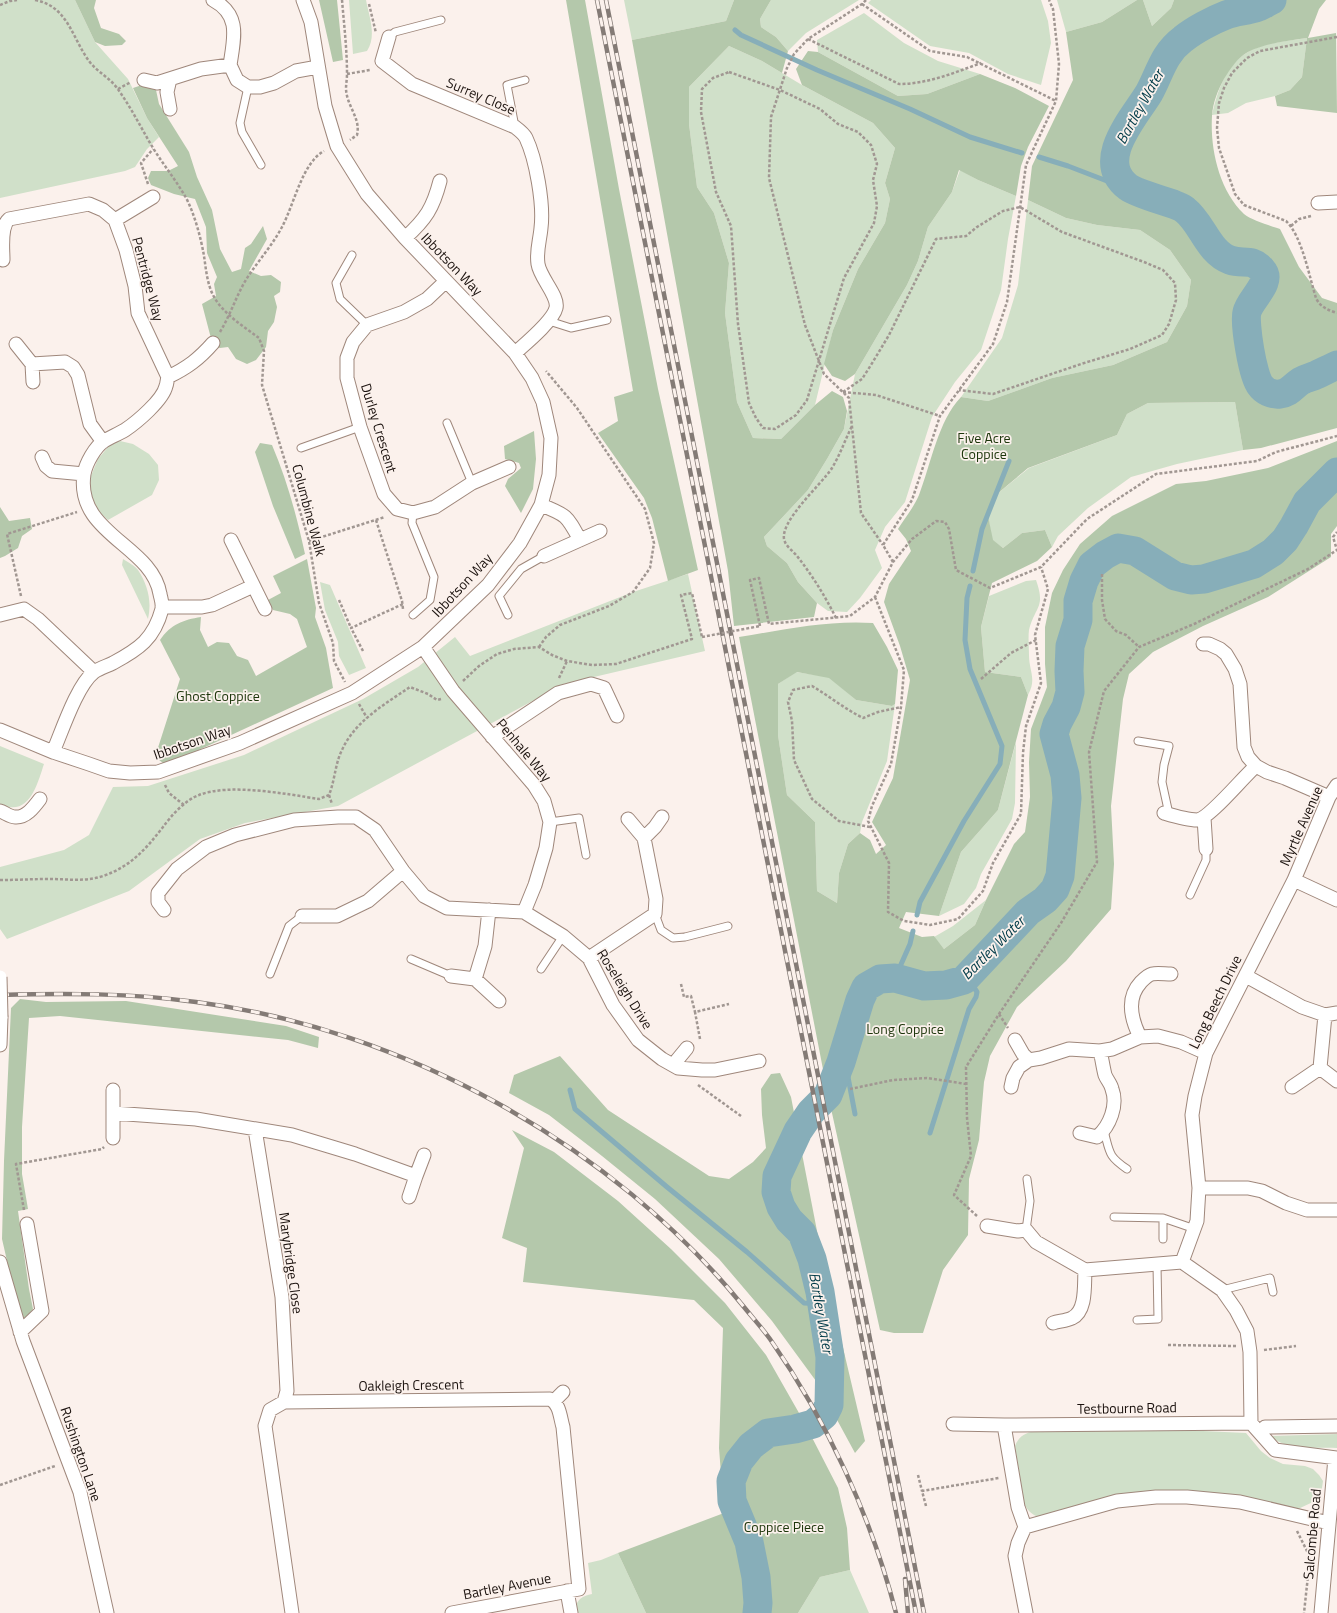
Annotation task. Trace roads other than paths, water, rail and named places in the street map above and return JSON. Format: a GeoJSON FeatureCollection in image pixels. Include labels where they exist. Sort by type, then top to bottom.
{"type":"FeatureCollection","features":[{"type":"Feature","properties":{"kind":"street"},"geometry":{"type":"LineString","coordinates":[[213,0],[224,6],[234,27],[230,65],[237,80],[248,87],[260,87],[274,83],[296,71],[318,67]]}},
{"type":"Feature","properties":{"kind":"street","name":"Ibbotson Way"},"geometry":{"type":"LineString","coordinates":[[0,730],[53,752],[109,770],[130,774],[158,772],[240,744],[352,693],[423,648],[488,585],[520,543],[541,505],[549,475],[551,438],[543,402],[532,378],[515,353],[405,238],[366,194],[337,146],[325,106],[311,22],[303,0]]}},
{"type":"Feature","properties":{"kind":"street","name":"Surrey Close"},"geometry":{"type":"LineString","coordinates":[[390,37],[379,65],[412,84],[515,127],[526,136],[534,164],[541,199],[542,227],[537,253],[539,268],[555,298],[556,308],[549,321],[515,353]]}},
{"type":"Feature","properties":{"kind":"street"},"geometry":{"type":"LineString","coordinates":[[144,80],[157,83],[170,80],[201,68],[230,65]]}},
{"type":"Feature","properties":{"kind":"street"},"geometry":{"type":"LineString","coordinates":[[170,80],[167,92],[170,109]]}},
{"type":"Feature","properties":{"kind":"street"},"geometry":{"type":"LineString","coordinates":[[405,238],[426,216],[435,200],[440,181]]}},
{"type":"Feature","properties":{"kind":"street"},"geometry":{"type":"LineString","coordinates":[[3,260],[3,228],[5,222],[15,217],[89,204],[103,210],[115,220],[152,197]]}},
{"type":"Feature","properties":{"kind":"street"},"geometry":{"type":"LineString","coordinates":[[1318,203],[1337,202]]}},
{"type":"Feature","properties":{"kind":"street","name":"Pentridge Way"},"geometry":{"type":"LineString","coordinates":[[115,220],[126,250],[135,286],[138,313],[168,377]]}},
{"type":"Feature","properties":{"kind":"street"},"geometry":{"type":"LineString","coordinates":[[367,325],[404,312],[427,299],[446,281]]}},
{"type":"Feature","properties":{"kind":"street","name":"Durley Crescent"},"geometry":{"type":"LineString","coordinates":[[367,325],[353,342],[347,358],[347,378],[360,427],[384,494],[397,509],[413,513]]}},
{"type":"Feature","properties":{"kind":"street"},"geometry":{"type":"LineString","coordinates":[[53,752],[71,708],[80,691],[94,672],[140,647],[154,630],[162,607],[160,589],[146,566],[104,528],[88,508],[84,474],[92,454],[103,442],[126,429],[142,417],[160,398],[166,387],[168,377],[184,369],[200,357],[213,343]]}},
{"type":"Feature","properties":{"kind":"street"},"geometry":{"type":"LineString","coordinates":[[16,344],[32,364],[33,382]]}},
{"type":"Feature","properties":{"kind":"street"},"geometry":{"type":"LineString","coordinates":[[32,364],[65,362],[73,367],[78,375],[90,424],[103,442]]}},
{"type":"Feature","properties":{"kind":"street"},"geometry":{"type":"LineString","coordinates":[[42,457],[46,466],[52,471],[84,474]]}},
{"type":"Feature","properties":{"kind":"street"},"geometry":{"type":"LineString","coordinates":[[413,513],[435,506],[472,483],[509,467]]}},
{"type":"Feature","properties":{"kind":"street"},"geometry":{"type":"LineString","coordinates":[[541,505],[560,512],[569,519],[580,540]]}},
{"type":"Feature","properties":{"kind":"street"},"geometry":{"type":"LineString","coordinates":[[544,556],[600,531]]}},
{"type":"Feature","properties":{"kind":"street"},"geometry":{"type":"LineString","coordinates":[[231,540],[265,609]]}},
{"type":"Feature","properties":{"kind":"street"},"geometry":{"type":"LineString","coordinates":[[162,607],[202,607],[212,605],[253,586]]}},
{"type":"Feature","properties":{"kind":"street"},"geometry":{"type":"LineString","coordinates":[[0,615],[24,609],[38,619],[94,672]]}},
{"type":"Feature","properties":{"kind":"street"},"geometry":{"type":"LineString","coordinates":[[1203,644],[1206,643],[1220,649],[1226,654],[1235,669],[1240,684],[1244,747],[1248,757],[1256,766],[1329,797]]}},
{"type":"Feature","properties":{"kind":"street","name":"Penhale Way"},"geometry":{"type":"LineString","coordinates":[[423,648],[453,691],[534,785],[544,801],[550,822],[546,848],[535,885],[524,912]]}},
{"type":"Feature","properties":{"kind":"street"},"geometry":{"type":"LineString","coordinates":[[492,737],[558,693],[591,684],[604,688],[617,716]]}},
{"type":"Feature","properties":{"kind":"street"},"geometry":{"type":"LineString","coordinates":[[1166,814],[1198,820],[1204,818],[1219,805],[1256,766]]}},
{"type":"Feature","properties":{"kind":"street","name":"Myrtle Avenue"},"geometry":{"type":"LineString","coordinates":[[1294,880],[1329,797],[1337,785]]}},
{"type":"Feature","properties":{"kind":"street"},"geometry":{"type":"LineString","coordinates":[[0,811],[15,817],[25,815],[33,809],[40,799]]}},
{"type":"Feature","properties":{"kind":"street","name":"Roseleigh Drive"},"geometry":{"type":"LineString","coordinates":[[164,910],[158,902],[158,893],[177,869],[206,847],[235,835],[294,820],[338,817],[356,818],[375,830],[403,871],[424,896],[448,908],[524,912],[563,936],[589,958],[613,1005],[638,1040],[672,1065],[678,1068],[715,1070],[759,1061]]}},
{"type":"Feature","properties":{"kind":"street"},"geometry":{"type":"LineString","coordinates":[[644,838],[662,817]]}},
{"type":"Feature","properties":{"kind":"street"},"geometry":{"type":"LineString","coordinates":[[1204,818],[1206,849]]}},
{"type":"Feature","properties":{"kind":"street"},"geometry":{"type":"LineString","coordinates":[[589,958],[655,914],[656,899],[644,838],[628,819]]}},
{"type":"Feature","properties":{"kind":"street"},"geometry":{"type":"LineString","coordinates":[[302,916],[337,916],[368,901],[403,871]]}},
{"type":"Feature","properties":{"kind":"street"},"geometry":{"type":"LineString","coordinates":[[1294,880],[1337,900]]}},
{"type":"Feature","properties":{"kind":"street","name":"Long Beech Drive"},"geometry":{"type":"LineString","coordinates":[[1182,1262],[1197,1221],[1199,1188],[1192,1115],[1195,1096],[1206,1053],[1294,880]]}},
{"type":"Feature","properties":{"kind":"street"},"geometry":{"type":"LineString","coordinates":[[475,978],[485,946],[489,910]]}},
{"type":"Feature","properties":{"kind":"street"},"geometry":{"type":"LineString","coordinates":[[1140,1037],[1134,1025],[1131,1006],[1133,994],[1144,978],[1152,974],[1170,974]]}},
{"type":"Feature","properties":{"kind":"street"},"geometry":{"type":"LineString","coordinates":[[0,976],[0,1045]]}},
{"type":"Feature","properties":{"kind":"street"},"geometry":{"type":"LineString","coordinates":[[451,976],[475,978],[499,1001]]}},
{"type":"Feature","properties":{"kind":"street"},"geometry":{"type":"LineString","coordinates":[[1246,976],[1302,1007],[1331,1014],[1320,1068],[1292,1087]]}},
{"type":"Feature","properties":{"kind":"street"},"geometry":{"type":"LineString","coordinates":[[1011,1087],[1013,1078],[1019,1067],[1029,1060],[1070,1049],[1100,1051],[1112,1049],[1140,1037],[1158,1036],[1181,1042],[1206,1053]]}},
{"type":"Feature","properties":{"kind":"street"},"geometry":{"type":"LineString","coordinates":[[1015,1040],[1023,1054],[1029,1060]]}},
{"type":"Feature","properties":{"kind":"street"},"geometry":{"type":"LineString","coordinates":[[672,1065],[686,1048]]}},
{"type":"Feature","properties":{"kind":"street"},"geometry":{"type":"LineString","coordinates":[[1080,1133],[1097,1137],[1104,1131],[1112,1114],[1114,1101],[1112,1089],[1105,1076],[1100,1051]]}},
{"type":"Feature","properties":{"kind":"street"},"geometry":{"type":"LineString","coordinates":[[1320,1068],[1337,1081]]}},
{"type":"Feature","properties":{"kind":"street"},"geometry":{"type":"LineString","coordinates":[[109,1142],[113,1113],[113,1090]]}},
{"type":"Feature","properties":{"kind":"street"},"geometry":{"type":"LineString","coordinates":[[113,1113],[196,1119],[292,1135],[355,1154],[416,1176]]}},
{"type":"Feature","properties":{"kind":"street","name":"Marybridge Close"},"geometry":{"type":"LineString","coordinates":[[255,1129],[282,1297],[288,1391],[284,1402]]}},
{"type":"Feature","properties":{"kind":"street"},"geometry":{"type":"LineString","coordinates":[[409,1197],[424,1155]]}},
{"type":"Feature","properties":{"kind":"street"},"geometry":{"type":"LineString","coordinates":[[1199,1188],[1248,1188],[1262,1191],[1286,1203],[1307,1210],[1337,1210]]}},
{"type":"Feature","properties":{"kind":"street"},"geometry":{"type":"LineString","coordinates":[[20,1332],[42,1311],[27,1224]]}},
{"type":"Feature","properties":{"kind":"street"},"geometry":{"type":"LineString","coordinates":[[987,1226],[1018,1231],[1026,1230],[1036,1242],[1085,1270],[1182,1262],[1222,1290],[1236,1310],[1247,1331],[1250,1349],[1251,1423],[1275,1450],[1336,1458]]}},
{"type":"Feature","properties":{"kind":"street","name":"Rushington Lane"},"geometry":{"type":"LineString","coordinates":[[0,1262],[20,1332],[80,1492],[107,1613]]}},
{"type":"Feature","properties":{"kind":"street"},"geometry":{"type":"LineString","coordinates":[[1053,1323],[1077,1315],[1082,1304],[1085,1270]]}},
{"type":"Feature","properties":{"kind":"street","name":"Oakleigh Crescent"},"geometry":{"type":"LineString","coordinates":[[292,1613],[265,1426],[266,1407],[284,1402],[550,1399],[559,1397],[558,1405],[563,1427],[573,1590]]}},
{"type":"Feature","properties":{"kind":"street","name":"Testbourne Road"},"geometry":{"type":"LineString","coordinates":[[953,1424],[1251,1423]]}},
{"type":"Feature","properties":{"kind":"street"},"geometry":{"type":"LineString","coordinates":[[1004,1425],[1018,1507],[1025,1527],[1018,1543],[1015,1556],[1026,1613]]}},
{"type":"Feature","properties":{"kind":"street"},"geometry":{"type":"LineString","coordinates":[[1265,1427],[1337,1426]]}},
{"type":"Feature","properties":{"kind":"street","name":"Salcombe Road"},"geometry":{"type":"LineString","coordinates":[[1321,1613],[1336,1458]]}},
{"type":"Feature","properties":{"kind":"street"},"geometry":{"type":"LineString","coordinates":[[1025,1527],[1117,1501],[1156,1497],[1187,1497],[1240,1502],[1329,1523]]}},
{"type":"Feature","properties":{"kind":"street","name":"Bartley Avenue"},"geometry":{"type":"LineString","coordinates":[[452,1613],[573,1590],[571,1613]]}},
{"type":"Feature","properties":{"kind":"lane"},"geometry":{"type":"LineString","coordinates":[[390,37],[395,32],[441,20]]}},
{"type":"Feature","properties":{"kind":"lane"},"geometry":{"type":"LineString","coordinates":[[515,127],[507,85],[525,80]]}},
{"type":"Feature","properties":{"kind":"lane"},"geometry":{"type":"LineString","coordinates":[[248,87],[240,123],[242,132],[261,165]]}},
{"type":"Feature","properties":{"kind":"lane"},"geometry":{"type":"LineString","coordinates":[[352,255],[336,283],[340,299],[367,325]]}},
{"type":"Feature","properties":{"kind":"lane"},"geometry":{"type":"LineString","coordinates":[[549,321],[571,328],[607,320]]}},
{"type":"Feature","properties":{"kind":"lane"},"geometry":{"type":"LineString","coordinates":[[447,423],[472,483]]}},
{"type":"Feature","properties":{"kind":"lane"},"geometry":{"type":"LineString","coordinates":[[301,448],[360,427]]}},
{"type":"Feature","properties":{"kind":"lane"},"geometry":{"type":"LineString","coordinates":[[413,513],[412,523],[434,577],[430,600],[413,615]]}},
{"type":"Feature","properties":{"kind":"lane"},"geometry":{"type":"LineString","coordinates":[[508,616],[499,596],[521,569],[544,556]]}},
{"type":"Feature","properties":{"kind":"lane"},"geometry":{"type":"LineString","coordinates":[[1138,741],[1169,746],[1164,765],[1162,782],[1166,814]]}},
{"type":"Feature","properties":{"kind":"lane"},"geometry":{"type":"LineString","coordinates":[[550,822],[579,818],[586,855]]}},
{"type":"Feature","properties":{"kind":"lane"},"geometry":{"type":"LineString","coordinates":[[1190,895],[1206,860],[1206,849]]}},
{"type":"Feature","properties":{"kind":"lane"},"geometry":{"type":"LineString","coordinates":[[655,914],[661,930],[673,938],[685,937],[728,926]]}},
{"type":"Feature","properties":{"kind":"lane"},"geometry":{"type":"LineString","coordinates":[[270,974],[289,926],[302,916]]}},
{"type":"Feature","properties":{"kind":"lane"},"geometry":{"type":"LineString","coordinates":[[541,969],[563,936]]}},
{"type":"Feature","properties":{"kind":"lane"},"geometry":{"type":"LineString","coordinates":[[411,959],[451,976]]}},
{"type":"Feature","properties":{"kind":"lane"},"geometry":{"type":"LineString","coordinates":[[1104,1131],[1112,1157],[1127,1169]]}},
{"type":"Feature","properties":{"kind":"lane"},"geometry":{"type":"LineString","coordinates":[[1026,1230],[1030,1201],[1028,1179]]}},
{"type":"Feature","properties":{"kind":"lane"},"geometry":{"type":"LineString","coordinates":[[1114,1217],[1163,1218],[1195,1229]]}},
{"type":"Feature","properties":{"kind":"lane"},"geometry":{"type":"LineString","coordinates":[[1163,1218],[1163,1239]]}},
{"type":"Feature","properties":{"kind":"lane"},"geometry":{"type":"LineString","coordinates":[[1137,1320],[1158,1319],[1157,1265]]}},
{"type":"Feature","properties":{"kind":"lane"},"geometry":{"type":"LineString","coordinates":[[1222,1290],[1270,1278],[1273,1292]]}},
{"type":"Feature","properties":{"kind":"waterway","name":"Bartley Water"},"geometry":{"type":"LineString","coordinates":[[1272,0],[1260,6],[1230,14],[1215,20],[1193,32],[1176,45],[1166,57],[1149,93],[1120,139],[1116,152],[1115,164],[1119,176],[1128,187],[1184,209],[1196,222],[1216,251],[1222,256],[1230,260],[1250,262],[1262,270],[1265,275],[1265,280],[1260,291],[1249,307],[1246,318],[1252,361],[1257,380],[1264,389],[1274,394],[1280,394],[1289,391],[1303,380],[1337,365]]}},
{"type":"Feature","properties":{"kind":"waterway"},"geometry":{"type":"LineString","coordinates":[[735,30],[741,35],[817,70],[910,109],[970,137],[1022,153]]}},
{"type":"Feature","properties":{"kind":"waterway"},"geometry":{"type":"LineString","coordinates":[[1039,157],[1107,181],[1119,177]]}},
{"type":"Feature","properties":{"kind":"waterway"},"geometry":{"type":"LineString","coordinates":[[973,571],[982,529],[1009,461]]}},
{"type":"Feature","properties":{"kind":"waterway","name":"Bartley Water"},"geometry":{"type":"LineString","coordinates":[[757,1613],[758,1603],[756,1577],[749,1542],[732,1501],[731,1481],[739,1461],[751,1446],[768,1433],[795,1429],[813,1424],[824,1415],[829,1405],[830,1357],[820,1292],[812,1259],[802,1233],[789,1220],[781,1207],[776,1192],[777,1176],[798,1131],[811,1112],[828,1095],[841,1062],[860,1000],[866,987],[880,979],[895,978],[924,986],[946,985],[964,980],[1028,912],[1045,900],[1055,889],[1060,876],[1067,798],[1065,775],[1054,734],[1057,724],[1066,707],[1070,692],[1070,646],[1078,620],[1078,601],[1084,581],[1092,565],[1105,555],[1118,548],[1135,551],[1175,576],[1191,580],[1204,579],[1254,564],[1273,552],[1285,540],[1307,502],[1337,472]]}},
{"type":"Feature","properties":{"kind":"waterway"},"geometry":{"type":"LineString","coordinates":[[917,915],[920,902],[964,821],[1000,764],[1002,746],[970,669],[965,640],[967,598],[970,586]]}},
{"type":"Feature","properties":{"kind":"waterway"},"geometry":{"type":"LineString","coordinates":[[895,978],[910,944],[913,931]]}},
{"type":"Feature","properties":{"kind":"waterway"},"geometry":{"type":"LineString","coordinates":[[930,1133],[969,1009],[976,997],[977,992],[967,977]]}},
{"type":"Feature","properties":{"kind":"waterway"},"geometry":{"type":"LineString","coordinates":[[838,1070],[848,1077],[855,1114]]}},
{"type":"Feature","properties":{"kind":"waterway"},"geometry":{"type":"LineString","coordinates":[[570,1090],[575,1109],[747,1252],[804,1303],[822,1304]]}},
{"type":"Feature","properties":{"kind":"railway"},"geometry":{"type":"LineString","coordinates":[[597,0],[916,1613]]}},
{"type":"Feature","properties":{"kind":"railway"},"geometry":{"type":"LineString","coordinates":[[606,0],[924,1613]]}},
{"type":"Feature","properties":{"kind":"railway"},"geometry":{"type":"LineString","coordinates":[[0,995],[122,995],[196,1002],[274,1016],[350,1038],[426,1067],[498,1104],[567,1146],[632,1194],[691,1248],[744,1307],[770,1339],[791,1370],[810,1403],[845,1470],[874,1541],[896,1613]]}},
{"type":"Feature","properties":{"kind":"railway"},"geometry":{"type":"LineString","coordinates":[[905,1579],[908,1613]]}},
{"type":"Feature","properties":{"kind":"park label","name":"Five Acre Coppice"},"geometry":{"type":"Point","coordinates":[984,446]}},
{"type":"Feature","properties":{"kind":"park label","name":"Ghost Coppice"},"geometry":{"type":"Point","coordinates":[218,696]}},
{"type":"Feature","properties":{"kind":"park label","name":"Long Coppice"},"geometry":{"type":"Point","coordinates":[905,1029]}},
{"type":"Feature","properties":{"kind":"park label","name":"Coppice Piece"},"geometry":{"type":"Point","coordinates":[784,1527]}}]}
